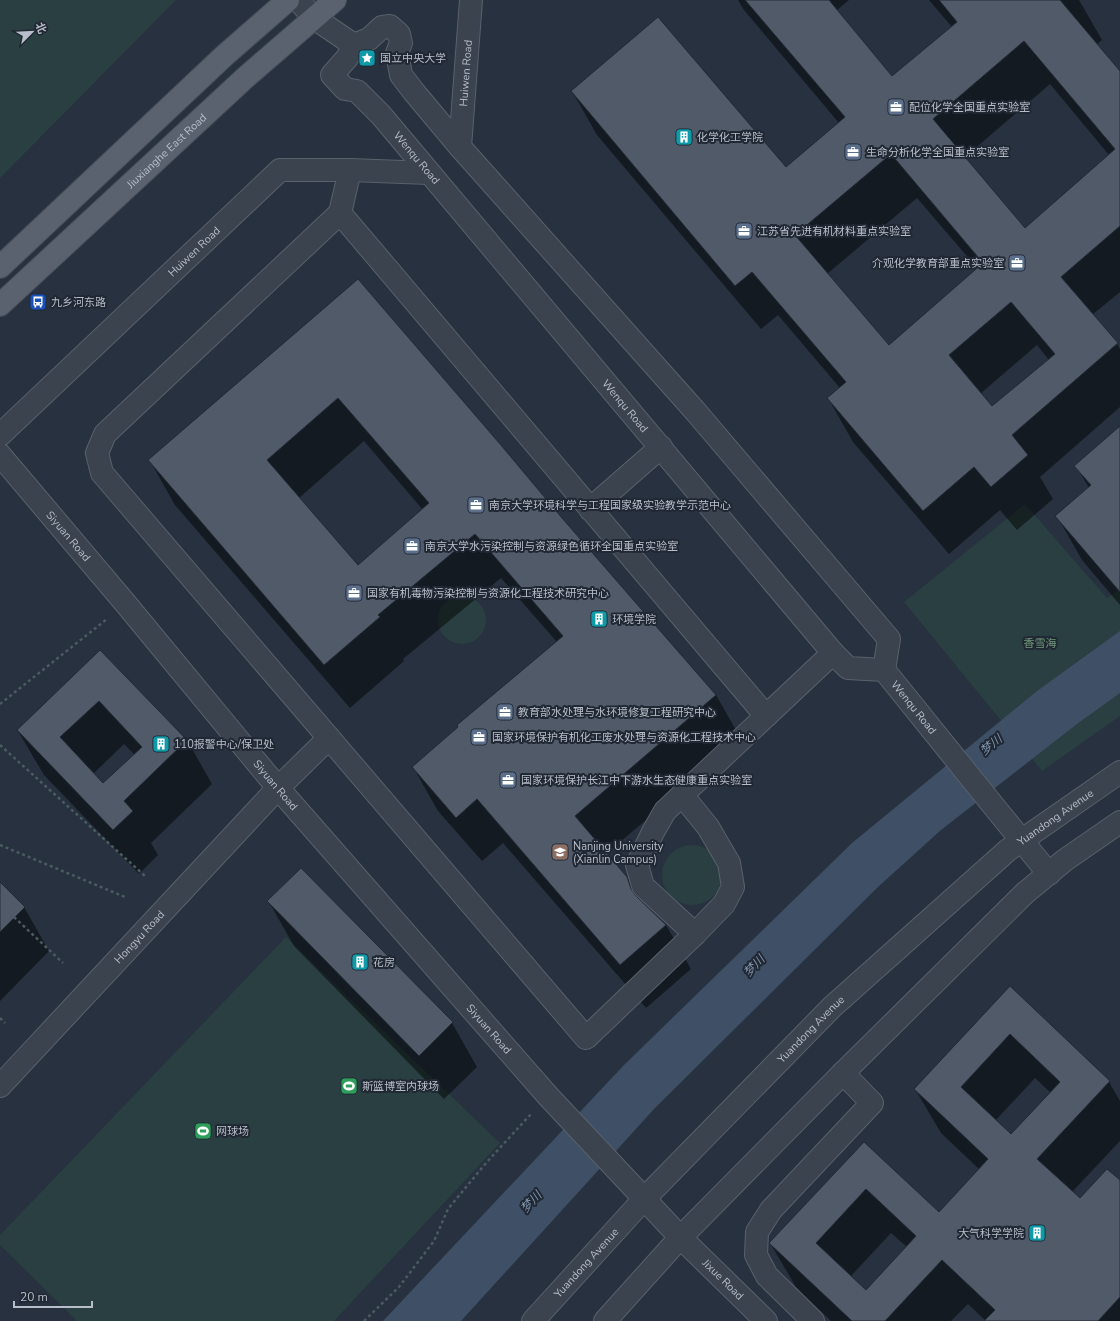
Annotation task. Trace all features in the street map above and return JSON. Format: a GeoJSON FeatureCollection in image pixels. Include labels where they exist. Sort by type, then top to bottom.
{"type":"FeatureCollection","features":[{"type":"Feature","properties":{"kind":"main road"},"geometry":{"type":"LineString","coordinates":[[0,267],[224,56],[288,0]]}},
{"type":"Feature","properties":{"kind":"main road","name":"Jiuxianghe East Road"},"geometry":{"type":"LineString","coordinates":[[0,305],[246,77],[335,0]]}},
{"type":"Feature","properties":{"kind":"street"},"geometry":{"type":"LineString","coordinates":[[298,0],[314,18],[354,45]]}},
{"type":"Feature","properties":{"kind":"street","name":"Huiwen Road"},"geometry":{"type":"LineString","coordinates":[[460,147],[471,0]]}},
{"type":"Feature","properties":{"kind":"street","name":"Wenqu Road"},"geometry":{"type":"LineString","coordinates":[[884,670],[889,639],[696,412],[460,147],[401,76],[396,53],[401,43],[399,34],[390,26],[382,27],[369,39],[354,45],[347,58],[332,75],[345,89],[357,91],[381,115],[833,653],[848,668],[884,670],[1049,874]]}},
{"type":"Feature","properties":{"kind":"street","name":"Huiwen Road"},"geometry":{"type":"LineString","coordinates":[[0,435],[280,170],[350,170],[429,173]]}},
{"type":"Feature","properties":{"kind":"street"},"geometry":{"type":"LineString","coordinates":[[350,170],[340,213],[105,434],[97,453],[102,473],[586,1038],[695,934],[724,904],[733,887],[729,863],[726,857],[708,826],[682,795]]}},
{"type":"Feature","properties":{"kind":"street"},"geometry":{"type":"LineString","coordinates":[[340,213],[766,716]]}},
{"type":"Feature","properties":{"kind":"street"},"geometry":{"type":"LineString","coordinates":[[590,509],[660,447]]}},
{"type":"Feature","properties":{"kind":"street","name":"Siyuan Road"},"geometry":{"type":"LineString","coordinates":[[0,455],[126,604],[278,788],[554,1102],[624,1178]]}},
{"type":"Feature","properties":{"kind":"street"},"geometry":{"type":"LineString","coordinates":[[695,934],[643,886],[637,864],[653,832],[666,811],[833,653]]}},
{"type":"Feature","properties":{"kind":"street","name":"Hongyu Road"},"geometry":{"type":"LineString","coordinates":[[0,1086],[278,788],[329,738]]}},
{"type":"Feature","properties":{"kind":"street","name":"Yuandong Avenue"},"geometry":{"type":"LineString","coordinates":[[533,1321],[644,1199],[832,1007],[1004,853],[1120,772]]}},
{"type":"Feature","properties":{"kind":"street"},"geometry":{"type":"LineString","coordinates":[[605,1321],[680,1237],[1025,893],[1065,860],[1120,822]]}},
{"type":"Feature","properties":{"kind":"street"},"geometry":{"type":"LineString","coordinates":[[813,1321],[767,1276],[756,1255],[757,1232],[771,1210],[872,1103],[843,1073]]}},
{"type":"Feature","properties":{"kind":"street","name":"Jixue Road"},"geometry":{"type":"LineString","coordinates":[[624,1178],[680,1237],[766,1321]]}},
{"type":"Feature","properties":{"kind":"path"},"geometry":{"type":"LineString","coordinates":[[0,704],[126,604]]}},
{"type":"Feature","properties":{"kind":"path"},"geometry":{"type":"LineString","coordinates":[[0,745],[145,876]]}},
{"type":"Feature","properties":{"kind":"path"},"geometry":{"type":"LineString","coordinates":[[0,845],[125,897]]}},
{"type":"Feature","properties":{"kind":"path"},"geometry":{"type":"LineString","coordinates":[[14,917],[63,963]]}},
{"type":"Feature","properties":{"kind":"path"},"geometry":{"type":"LineString","coordinates":[[0,1018],[5,1023]]}},
{"type":"Feature","properties":{"kind":"path"},"geometry":{"type":"LineString","coordinates":[[364,1321],[399,1287],[434,1241],[448,1209],[486,1163],[554,1102]]}},
{"type":"Feature","properties":{"kind":"green space"},"geometry":{"type":"Polygon","coordinates":[[[0,0],[176,0],[0,178],[0,0]]]}},
{"type":"Feature","properties":{"kind":"green space","name":"香雪海"},"geometry":{"type":"Polygon","coordinates":[[[1025,504],[1107,598],[1120,589],[1120,716],[1042,771],[904,602],[1025,504]]]}},
{"type":"Feature","properties":{"kind":"green space"},"geometry":{"type":"Polygon","coordinates":[[[462,596],[471,598],[479,603],[484,611],[486,620],[484,629],[479,637],[471,642],[462,644],[453,642],[445,637],[440,629],[438,620],[440,611],[445,603],[453,598],[462,596]]]}},
{"type":"Feature","properties":{"kind":"green space"},"geometry":{"type":"Polygon","coordinates":[[[692,845],[708,850],[713,854],[717,859],[722,875],[717,891],[713,896],[708,900],[692,905],[676,900],[671,896],[667,891],[662,875],[667,859],[671,854],[676,850],[692,845]]]}},
{"type":"Feature","properties":{"kind":"green space","name":"网球场"},"geometry":{"type":"Polygon","coordinates":[[[286,937],[500,1143],[334,1321],[77,1321],[0,1245],[0,1235],[286,937]]]}},
{"type":"Feature","properties":{"kind":"water","name":"梦川"},"geometry":{"type":"Polygon","coordinates":[[[1120,631],[1120,693],[1077,724],[941,830],[878,887],[655,1108],[461,1321],[383,1321],[624,1065],[852,843],[1037,691],[1120,631]]]}},
{"type":"Feature","properties":{"kind":"building"},"geometry":{"type":"Polygon","coordinates":[[[745,0],[829,0],[892,76],[957,22],[939,0],[1060,0],[1120,71],[1120,226],[1061,277],[1118,343],[1012,435],[1028,455],[991,487],[974,467],[923,511],[827,398],[846,382],[752,272],[735,286],[571,91],[658,17],[786,167],[845,117],[745,0]],[[1024,41],[933,119],[1025,228],[1115,149],[1024,41]],[[891,154],[795,235],[889,345],[983,263],[891,154]],[[1011,302],[949,355],[992,406],[1055,354],[1011,302]]]}},
{"type":"Feature","properties":{"kind":"building","name":"环境学院"},"geometry":{"type":"Polygon","coordinates":[[[358,279],[562,518],[716,695],[575,816],[627,877],[631,889],[635,895],[666,925],[620,965],[477,799],[456,818],[412,767],[458,727],[457,725],[563,636],[475,534],[378,615],[380,617],[324,665],[148,460],[358,279]],[[338,398],[267,460],[358,565],[429,503],[338,398]]]}},
{"type":"Feature","properties":{"kind":"building"},"geometry":{"type":"Polygon","coordinates":[[[1120,426],[1120,592],[1055,516],[1091,485],[1074,466],[1120,426]]]}},
{"type":"Feature","properties":{"kind":"building","name":"110报警中心/保卫处"},"geometry":{"type":"Polygon","coordinates":[[[100,650],[187,740],[124,801],[133,811],[113,830],[17,730],[100,650]],[[99,701],[60,737],[103,783],[142,747],[99,701]]]}},
{"type":"Feature","properties":{"kind":"building","name":"花房"},"geometry":{"type":"Polygon","coordinates":[[[301,868],[453,1022],[419,1056],[267,901],[301,868]]]}},
{"type":"Feature","properties":{"kind":"building"},"geometry":{"type":"Polygon","coordinates":[[[0,882],[25,907],[0,932],[0,882]]]}},
{"type":"Feature","properties":{"kind":"building"},"geometry":{"type":"Polygon","coordinates":[[[1010,986],[1110,1081],[1037,1159],[1080,1198],[1107,1169],[1120,1180],[1120,1297],[1098,1321],[984,1321],[995,1310],[942,1260],[885,1321],[852,1321],[769,1243],[864,1142],[939,1212],[988,1159],[914,1089],[1010,986]],[[1010,1034],[961,1087],[1011,1134],[1060,1082],[1010,1034]],[[866,1189],[816,1243],[866,1290],[916,1236],[866,1189]]]}},
{"type":"Feature","properties":{"kind":"place","name":"国立中央大学"},"geometry":{"type":"Point","coordinates":[367,58]}},
{"type":"Feature","properties":{"kind":"place","name":"配位化学全国重点实验室"},"geometry":{"type":"Point","coordinates":[896,107]}},
{"type":"Feature","properties":{"kind":"place","name":"化学化工学院"},"geometry":{"type":"Point","coordinates":[684,137]}},
{"type":"Feature","properties":{"kind":"place","name":"生命分析化学全国重点实验室"},"geometry":{"type":"Point","coordinates":[853,152]}},
{"type":"Feature","properties":{"kind":"place","name":"江苏省先进有机材料重点实验室"},"geometry":{"type":"Point","coordinates":[744,231]}},
{"type":"Feature","properties":{"kind":"place","name":"介观化学教育部重点实验室"},"geometry":{"type":"Point","coordinates":[1017,263]}},
{"type":"Feature","properties":{"kind":"place","name":"九乡河东路"},"geometry":{"type":"Point","coordinates":[38,302]}},
{"type":"Feature","properties":{"kind":"place","name":"南京大学环境科学与工程国家级实验教学示范中心"},"geometry":{"type":"Point","coordinates":[476,505]}},
{"type":"Feature","properties":{"kind":"place","name":"南京大学水污染控制与资源绿色循环全国重点实验室"},"geometry":{"type":"Point","coordinates":[412,546]}},
{"type":"Feature","properties":{"kind":"place","name":"国家有机毒物污染控制与资源化工程技术研究中心"},"geometry":{"type":"Point","coordinates":[354,593]}},
{"type":"Feature","properties":{"kind":"place","name":"环境学院"},"geometry":{"type":"Point","coordinates":[599,619]}},
{"type":"Feature","properties":{"kind":"place","name":"教育部水处理与水环境修复工程研究中心"},"geometry":{"type":"Point","coordinates":[505,712]}},
{"type":"Feature","properties":{"kind":"place","name":"国家环境保护有机化工废水处理与资源化工程技术中心"},"geometry":{"type":"Point","coordinates":[479,737]}},
{"type":"Feature","properties":{"kind":"place","name":"110报警中心/保卫处"},"geometry":{"type":"Point","coordinates":[161,744]}},
{"type":"Feature","properties":{"kind":"place","name":"国家环境保护长江中下游水生态健康重点实验室"},"geometry":{"type":"Point","coordinates":[508,780]}},
{"type":"Feature","properties":{"kind":"place","name":"Nanjing University (Xianlin Campus)"},"geometry":{"type":"Point","coordinates":[560,852]}},
{"type":"Feature","properties":{"kind":"place","name":"花房"},"geometry":{"type":"Point","coordinates":[360,962]}},
{"type":"Feature","properties":{"kind":"place","name":"斯篮博室内球场"},"geometry":{"type":"Point","coordinates":[349,1086]}},
{"type":"Feature","properties":{"kind":"place","name":"网球场"},"geometry":{"type":"Point","coordinates":[203,1131]}},
{"type":"Feature","properties":{"kind":"place","name":"大气科学学院"},"geometry":{"type":"Point","coordinates":[1037,1233]}}]}
